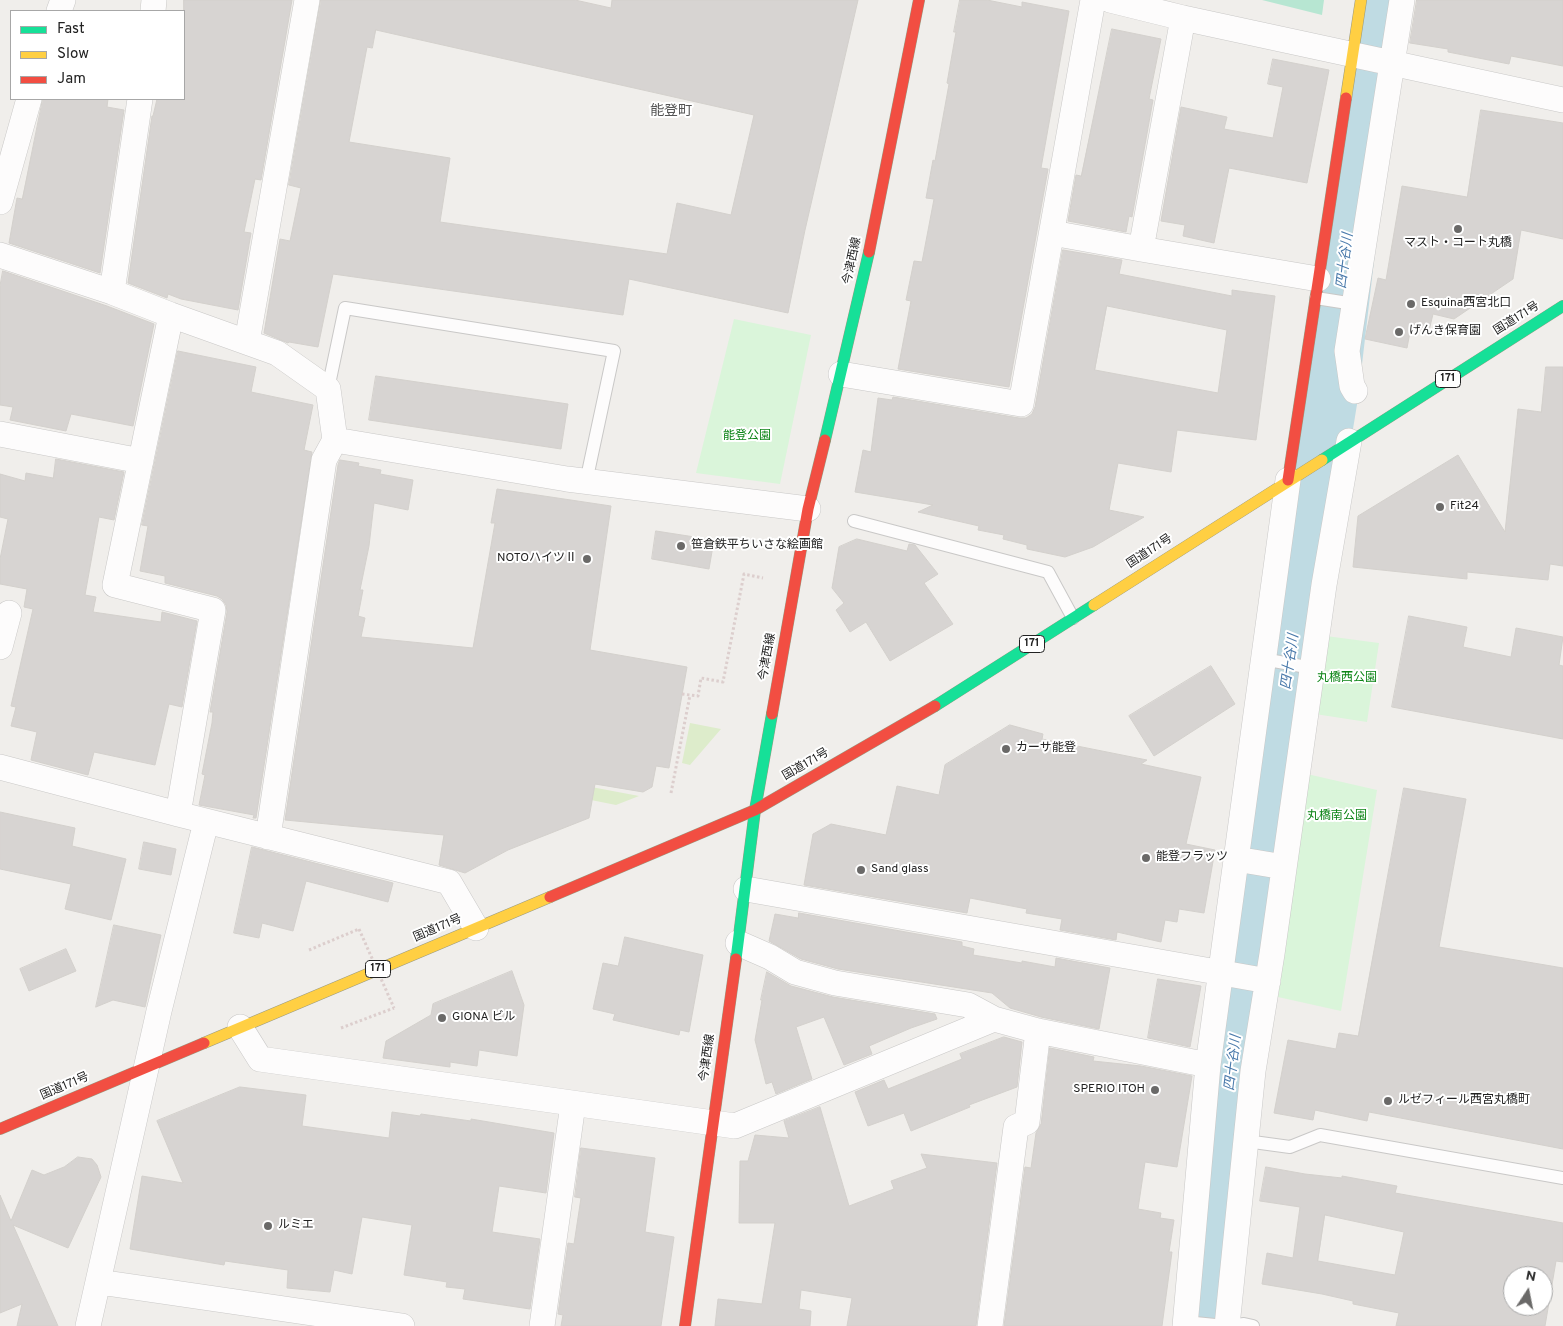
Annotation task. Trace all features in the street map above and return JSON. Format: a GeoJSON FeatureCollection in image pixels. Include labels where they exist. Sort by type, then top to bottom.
{"type":"FeatureCollection","features":[{"type":"Feature","properties":{"kind":"main road","name":"今津西線"},"geometry":{"type":"LineString","coordinates":[[685,1326],[746,889],[755,810],[808,509],[863,283],[919,0]]}},
{"type":"Feature","properties":{"kind":"main road"},"geometry":{"type":"LineString","coordinates":[[1296,475],[1317,288],[1374,59],[1361,0]]}},
{"type":"Feature","properties":{"kind":"main road","name":"国道171号"},"geometry":{"type":"LineString","coordinates":[[0,1129],[755,810],[915,719],[1563,306]]}},
{"type":"Feature","properties":{"kind":"street"},"geometry":{"type":"LineString","coordinates":[[247,342],[308,0]]}},
{"type":"Feature","properties":{"kind":"street"},"geometry":{"type":"LineString","coordinates":[[842,374],[1021,404],[1093,0]]}},
{"type":"Feature","properties":{"kind":"street"},"geometry":{"type":"LineString","coordinates":[[1110,0],[1183,18],[1563,100]]}},
{"type":"Feature","properties":{"kind":"street"},"geometry":{"type":"LineString","coordinates":[[1355,391],[1352,386],[1347,351],[1345,303],[1374,59],[1402,0]]}},
{"type":"Feature","properties":{"kind":"street"},"geometry":{"type":"LineString","coordinates":[[1141,249],[1183,18]]}},
{"type":"Feature","properties":{"kind":"street"},"geometry":{"type":"LineString","coordinates":[[0,202],[29,100]]}},
{"type":"Feature","properties":{"kind":"street"},"geometry":{"type":"LineString","coordinates":[[112,292],[140,100]]}},
{"type":"Feature","properties":{"kind":"street"},"geometry":{"type":"LineString","coordinates":[[1052,232],[1141,249],[1317,288]]}},
{"type":"Feature","properties":{"kind":"street"},"geometry":{"type":"LineString","coordinates":[[0,255],[112,292],[278,353],[328,389],[334,440],[324,460],[268,837]]}},
{"type":"Feature","properties":{"kind":"street"},"geometry":{"type":"LineString","coordinates":[[171,315],[115,585],[213,610],[178,814]]}},
{"type":"Feature","properties":{"kind":"street"},"geometry":{"type":"LineString","coordinates":[[0,434],[141,461]]}},
{"type":"Feature","properties":{"kind":"street"},"geometry":{"type":"LineString","coordinates":[[334,440],[586,482],[808,509]]}},
{"type":"Feature","properties":{"kind":"street"},"geometry":{"type":"LineString","coordinates":[[1189,1324],[1208,1065],[1226,974],[1261,863],[1308,667],[1324,586],[1341,446]]}},
{"type":"Feature","properties":{"kind":"street"},"geometry":{"type":"LineString","coordinates":[[1224,1326],[1263,980],[1261,863],[1270,661],[1296,475]]}},
{"type":"Feature","properties":{"kind":"street"},"geometry":{"type":"LineString","coordinates":[[0,647],[8,613]]}},
{"type":"Feature","properties":{"kind":"street"},"geometry":{"type":"LineString","coordinates":[[0,767],[206,822],[449,882],[476,928]]}},
{"type":"Feature","properties":{"kind":"street"},"geometry":{"type":"LineString","coordinates":[[88,1326],[159,1011],[206,822]]}},
{"type":"Feature","properties":{"kind":"street"},"geometry":{"type":"LineString","coordinates":[[746,889],[1263,980]]}},
{"type":"Feature","properties":{"kind":"street"},"geometry":{"type":"LineString","coordinates":[[738,943],[770,957],[794,972],[835,983],[968,1005],[994,1019],[1038,1031],[1208,1065]]}},
{"type":"Feature","properties":{"kind":"street"},"geometry":{"type":"LineString","coordinates":[[240,1027],[260,1059],[735,1126],[994,1019]]}},
{"type":"Feature","properties":{"kind":"street"},"geometry":{"type":"LineString","coordinates":[[990,1326],[1016,1127],[1027,1122],[1038,1031]]}},
{"type":"Feature","properties":{"kind":"street"},"geometry":{"type":"LineString","coordinates":[[542,1326],[573,1104]]}},
{"type":"Feature","properties":{"kind":"street"},"geometry":{"type":"LineString","coordinates":[[98,1282],[402,1326]]}},
{"type":"Feature","properties":{"kind":"lane"},"geometry":{"type":"LineString","coordinates":[[1317,288],[1345,303]]}},
{"type":"Feature","properties":{"kind":"lane"},"geometry":{"type":"LineString","coordinates":[[328,389],[345,308],[614,351],[586,482]]}},
{"type":"Feature","properties":{"kind":"lane"},"geometry":{"type":"LineString","coordinates":[[854,521],[1048,572],[1073,618]]}},
{"type":"Feature","properties":{"kind":"lane"},"geometry":{"type":"LineString","coordinates":[[1270,661],[1308,667]]}},
{"type":"Feature","properties":{"kind":"lane"},"geometry":{"type":"LineString","coordinates":[[1246,1141],[1290,1147],[1320,1135],[1563,1178]]}},
{"type":"Feature","properties":{"kind":"lane"},"geometry":{"type":"LineString","coordinates":[[1189,1324],[1224,1326],[1244,1324],[1253,1326]]}},
{"type":"Feature","properties":{"kind":"path"},"geometry":{"type":"LineString","coordinates":[[682,694],[698,696],[701,678],[723,682],[744,574],[763,578]]}},
{"type":"Feature","properties":{"kind":"path"},"geometry":{"type":"LineString","coordinates":[[671,794],[690,695]]}},
{"type":"Feature","properties":{"kind":"path"},"geometry":{"type":"LineString","coordinates":[[309,950],[359,929],[394,1008],[341,1028]]}},
{"type":"Feature","properties":{"kind":"green space"},"geometry":{"type":"Polygon","coordinates":[[[1262,0],[1324,0],[1322,15],[1262,0]]]}},
{"type":"Feature","properties":{"kind":"green space","name":"能登公園"},"geometry":{"type":"Polygon","coordinates":[[[734,319],[811,335],[780,484],[696,473],[734,319]]]}},
{"type":"Feature","properties":{"kind":"green space","name":"丸橋西公園"},"geometry":{"type":"Polygon","coordinates":[[[1326,636],[1379,643],[1367,722],[1315,714],[1326,636]]]}},
{"type":"Feature","properties":{"kind":"green space"},"geometry":{"type":"Polygon","coordinates":[[[690,723],[721,729],[690,765],[682,763],[690,723]]]}},
{"type":"Feature","properties":{"kind":"green space","name":"丸橋南公園"},"geometry":{"type":"Polygon","coordinates":[[[1307,774],[1377,790],[1341,1011],[1278,997],[1307,774]]]}},
{"type":"Feature","properties":{"kind":"green space"},"geometry":{"type":"Polygon","coordinates":[[[533,776],[639,796],[616,805],[531,788],[533,776]]]}},
{"type":"Feature","properties":{"kind":"building"},"geometry":{"type":"Polygon","coordinates":[[[184,0],[292,0],[261,180],[255,179],[244,232],[251,233],[238,310],[181,299],[168,294],[167,298],[128,283],[152,116],[157,100],[185,100],[184,0]]]}},
{"type":"Feature","properties":{"kind":"building"},"geometry":{"type":"Polygon","coordinates":[[[321,0],[575,0],[611,8],[612,0],[858,0],[805,230],[788,313],[629,279],[623,315],[333,274],[318,347],[288,343],[264,333],[280,239],[290,241],[301,188],[289,185],[321,0]],[[376,30],[372,48],[367,47],[349,142],[450,158],[440,222],[667,254],[677,203],[731,215],[754,115],[376,30]]]}},
{"type":"Feature","properties":{"kind":"building"},"geometry":{"type":"Polygon","coordinates":[[[960,0],[987,0],[1022,7],[1022,2],[1069,11],[1041,168],[1048,169],[1009,387],[898,369],[911,301],[906,300],[914,261],[922,262],[934,199],[926,198],[933,160],[935,161],[949,84],[947,83],[960,0]]]}},
{"type":"Feature","properties":{"kind":"building"},"geometry":{"type":"Polygon","coordinates":[[[1417,0],[1563,0],[1563,66],[1511,56],[1509,64],[1448,52],[1448,49],[1410,43],[1417,0]]]}},
{"type":"Feature","properties":{"kind":"building"},"geometry":{"type":"Polygon","coordinates":[[[1112,29],[1161,39],[1149,99],[1153,100],[1132,217],[1129,216],[1126,232],[1068,221],[1076,175],[1081,176],[1112,29]]]}},
{"type":"Feature","properties":{"kind":"building"},"geometry":{"type":"Polygon","coordinates":[[[1273,59],[1329,70],[1307,183],[1229,168],[1214,243],[1183,236],[1185,225],[1161,221],[1181,107],[1227,117],[1224,129],[1273,138],[1283,87],[1268,84],[1273,59]]]}},
{"type":"Feature","properties":{"kind":"building"},"geometry":{"type":"Polygon","coordinates":[[[43,100],[108,100],[107,107],[124,110],[100,273],[9,243],[17,198],[22,199],[43,100]]]}},
{"type":"Feature","properties":{"kind":"building"},"geometry":{"type":"Polygon","coordinates":[[[1481,110],[1563,123],[1563,239],[1521,230],[1513,279],[1454,319],[1433,314],[1429,331],[1411,327],[1407,348],[1365,339],[1378,278],[1386,280],[1402,186],[1467,197],[1481,110]]]}},
{"type":"Feature","properties":{"kind":"building"},"geometry":{"type":"Polygon","coordinates":[[[1063,250],[1122,260],[1119,274],[1232,296],[1232,290],[1275,296],[1256,440],[1177,430],[1171,472],[1118,463],[1109,510],[1144,517],[1093,547],[1065,557],[1027,549],[1027,545],[1003,539],[1004,535],[978,530],[979,526],[918,512],[933,505],[855,492],[863,450],[871,452],[878,398],[892,400],[893,397],[1019,418],[1026,418],[1032,414],[1035,407],[1063,250]],[[1107,306],[1095,370],[1218,393],[1227,330],[1107,306]]]}},
{"type":"Feature","properties":{"kind":"building"},"geometry":{"type":"Polygon","coordinates":[[[3,271],[154,324],[133,426],[71,414],[66,431],[10,420],[13,407],[0,405],[0,286],[3,271]]]}},
{"type":"Feature","properties":{"kind":"building"},"geometry":{"type":"Polygon","coordinates":[[[178,351],[256,367],[251,392],[313,405],[304,450],[312,452],[256,818],[253,818],[254,815],[199,805],[205,775],[202,774],[212,723],[213,712],[210,712],[227,612],[226,605],[217,596],[165,583],[165,576],[140,571],[148,526],[142,525],[178,351]]]}},
{"type":"Feature","properties":{"kind":"building"},"geometry":{"type":"Polygon","coordinates":[[[1546,367],[1563,367],[1563,566],[1550,564],[1548,580],[1467,572],[1467,579],[1353,567],[1358,516],[1458,455],[1505,532],[1518,409],[1541,412],[1546,367]]]}},
{"type":"Feature","properties":{"kind":"building"},"geometry":{"type":"Polygon","coordinates":[[[376,376],[568,404],[561,449],[369,420],[376,376]]]}},
{"type":"Feature","properties":{"kind":"building"},"geometry":{"type":"Polygon","coordinates":[[[56,459],[124,472],[114,520],[99,517],[85,595],[96,597],[93,612],[161,622],[162,612],[197,621],[182,707],[169,704],[155,765],[94,752],[88,775],[31,760],[37,732],[11,726],[16,707],[11,706],[33,609],[24,607],[27,589],[0,584],[0,559],[8,519],[0,517],[0,474],[25,481],[26,473],[53,478],[56,459]]]}},
{"type":"Feature","properties":{"kind":"building"},"geometry":{"type":"Polygon","coordinates":[[[340,460],[359,463],[358,466],[381,470],[380,474],[413,480],[408,510],[374,503],[369,546],[360,590],[363,590],[358,616],[365,618],[361,637],[473,648],[495,523],[491,523],[497,489],[611,506],[590,650],[687,667],[669,768],[656,766],[652,787],[643,792],[595,784],[589,818],[508,850],[465,873],[439,865],[444,835],[285,820],[340,460]]]}},
{"type":"Feature","properties":{"kind":"building"},"geometry":{"type":"Polygon","coordinates":[[[656,531],[714,540],[709,569],[652,559],[656,531]]]}},
{"type":"Feature","properties":{"kind":"building"},"geometry":{"type":"Polygon","coordinates":[[[857,539],[907,551],[909,544],[915,545],[938,574],[924,583],[953,624],[890,661],[866,622],[850,632],[836,610],[844,603],[832,588],[839,547],[857,539]]]}},
{"type":"Feature","properties":{"kind":"building"},"geometry":{"type":"Polygon","coordinates":[[[1409,616],[1467,627],[1463,647],[1511,657],[1516,628],[1563,637],[1559,665],[1563,666],[1563,739],[1392,707],[1409,616]]]}},
{"type":"Feature","properties":{"kind":"building"},"geometry":{"type":"Polygon","coordinates":[[[1211,666],[1235,704],[1154,756],[1129,716],[1211,666]]]}},
{"type":"Feature","properties":{"kind":"building"},"geometry":{"type":"Polygon","coordinates":[[[1010,725],[1043,734],[1042,739],[1147,760],[1141,764],[1201,777],[1186,844],[1215,850],[1204,913],[1179,909],[1177,922],[1165,920],[1161,942],[1117,932],[1116,940],[1060,930],[1062,919],[1026,913],[1027,909],[970,898],[967,913],[804,885],[813,834],[831,824],[886,835],[897,786],[939,795],[945,765],[1010,725]]]}},
{"type":"Feature","properties":{"kind":"building"},"geometry":{"type":"Polygon","coordinates":[[[1404,788],[1466,799],[1439,947],[1563,968],[1563,1149],[1369,1112],[1367,1121],[1315,1110],[1313,1120],[1274,1113],[1288,1040],[1336,1049],[1339,1033],[1358,1036],[1404,788]]]}},
{"type":"Feature","properties":{"kind":"building"},"geometry":{"type":"Polygon","coordinates":[[[0,812],[75,828],[72,846],[126,859],[111,920],[65,909],[71,884],[0,869],[0,812]]]}},
{"type":"Feature","properties":{"kind":"building"},"geometry":{"type":"Polygon","coordinates":[[[144,842],[176,849],[171,875],[139,869],[144,842]]]}},
{"type":"Feature","properties":{"kind":"building"},"geometry":{"type":"Polygon","coordinates":[[[252,847],[393,883],[388,902],[306,881],[293,931],[262,923],[259,938],[234,933],[252,847]]]}},
{"type":"Feature","properties":{"kind":"building"},"geometry":{"type":"Polygon","coordinates":[[[799,913],[962,942],[962,946],[974,949],[973,955],[1055,967],[1056,958],[1110,968],[1099,1029],[1041,1017],[1010,1008],[992,993],[838,969],[801,959],[769,941],[775,914],[798,918],[799,913]]]}},
{"type":"Feature","properties":{"kind":"building"},"geometry":{"type":"Polygon","coordinates":[[[114,925],[161,935],[145,1007],[113,1000],[96,1007],[114,925]]]}},
{"type":"Feature","properties":{"kind":"building"},"geometry":{"type":"Polygon","coordinates":[[[625,937],[703,955],[689,1032],[680,1030],[679,1035],[613,1020],[615,1014],[593,1009],[603,963],[618,966],[625,937]]]}},
{"type":"Feature","properties":{"kind":"building"},"geometry":{"type":"Polygon","coordinates":[[[66,949],[76,971],[29,991],[20,969],[66,949]]]}},
{"type":"Feature","properties":{"kind":"building"},"geometry":{"type":"Polygon","coordinates":[[[512,971],[524,1005],[517,1056],[479,1050],[477,1066],[450,1062],[450,1067],[383,1058],[386,1041],[431,1015],[433,1004],[512,971]]]}},
{"type":"Feature","properties":{"kind":"building"},"geometry":{"type":"Polygon","coordinates":[[[767,972],[791,986],[833,997],[935,1014],[937,1019],[869,1046],[872,1054],[844,1065],[824,1017],[796,1027],[812,1079],[776,1094],[772,1082],[766,1084],[755,1040],[767,972]]]}},
{"type":"Feature","properties":{"kind":"building"},"geometry":{"type":"Polygon","coordinates":[[[1158,979],[1201,986],[1190,1047],[1148,1038],[1158,979]]]}},
{"type":"Feature","properties":{"kind":"building"},"geometry":{"type":"Polygon","coordinates":[[[1004,1037],[1022,1042],[1017,1087],[969,1105],[970,1107],[911,1131],[904,1113],[868,1126],[855,1092],[884,1080],[888,1089],[962,1059],[960,1054],[1004,1037]]]}},
{"type":"Feature","properties":{"kind":"building"},"geometry":{"type":"Polygon","coordinates":[[[1050,1048],[1094,1057],[1093,1061],[1141,1066],[1192,1076],[1177,1167],[1145,1162],[1138,1209],[1161,1213],[1160,1218],[1174,1220],[1169,1252],[1172,1252],[1162,1326],[1004,1326],[1025,1167],[1031,1168],[1036,1133],[1041,1124],[1050,1048]]]}},
{"type":"Feature","properties":{"kind":"building"},"geometry":{"type":"Polygon","coordinates":[[[240,1087],[306,1095],[302,1126],[389,1138],[392,1112],[471,1121],[471,1119],[554,1133],[546,1193],[499,1186],[492,1232],[540,1239],[530,1309],[463,1299],[465,1289],[446,1287],[447,1282],[404,1275],[412,1225],[362,1217],[352,1274],[334,1270],[330,1292],[287,1288],[288,1270],[225,1261],[224,1265],[130,1249],[142,1176],[183,1183],[157,1121],[240,1087]]]}},
{"type":"Feature","properties":{"kind":"building"},"geometry":{"type":"Polygon","coordinates":[[[820,1107],[849,1206],[894,1189],[891,1181],[927,1168],[921,1154],[997,1163],[976,1326],[847,1326],[852,1298],[801,1290],[799,1309],[811,1311],[810,1326],[715,1326],[718,1299],[762,1304],[775,1223],[739,1223],[740,1161],[748,1161],[755,1135],[789,1138],[784,1121],[820,1107]]]}},
{"type":"Feature","properties":{"kind":"building"},"geometry":{"type":"Polygon","coordinates":[[[581,1148],[655,1158],[645,1232],[674,1237],[661,1326],[561,1326],[563,1315],[558,1314],[568,1243],[574,1244],[581,1198],[575,1197],[581,1148]]]}},
{"type":"Feature","properties":{"kind":"building"},"geometry":{"type":"Polygon","coordinates":[[[78,1157],[92,1159],[97,1165],[101,1177],[68,1248],[13,1225],[58,1326],[17,1326],[22,1304],[0,1313],[0,1195],[11,1221],[32,1170],[44,1175],[64,1167],[78,1157]]]}},
{"type":"Feature","properties":{"kind":"building"},"geometry":{"type":"Polygon","coordinates":[[[1266,1167],[1305,1174],[1342,1178],[1342,1176],[1397,1186],[1395,1193],[1563,1223],[1563,1262],[1556,1261],[1553,1279],[1553,1266],[1503,1266],[1503,1316],[1547,1316],[1545,1326],[1396,1326],[1399,1313],[1353,1304],[1353,1301],[1322,1294],[1262,1284],[1267,1253],[1293,1258],[1300,1207],[1260,1201],[1266,1167]],[[1325,1215],[1318,1261],[1395,1275],[1404,1232],[1325,1215]]]}},
{"type":"Feature","properties":{"kind":"waterway","name":"四十谷川"},"geometry":{"type":"LineString","coordinates":[[1206,1326],[1235,1047],[1308,534],[1331,393],[1355,186],[1385,0]]}},
{"type":"Feature","properties":{"kind":"traffic: fast"},"geometry":{"type":"LineString","coordinates":[[825,440],[869,252]]}},
{"type":"Feature","properties":{"kind":"traffic: fast"},"geometry":{"type":"LineString","coordinates":[[1322,460],[1563,306]]}},
{"type":"Feature","properties":{"kind":"traffic: fast"},"geometry":{"type":"LineString","coordinates":[[935,706],[1094,605]]}},
{"type":"Feature","properties":{"kind":"traffic: fast"},"geometry":{"type":"LineString","coordinates":[[736,959],[755,810],[772,714]]}},
{"type":"Feature","properties":{"kind":"traffic: slow"},"geometry":{"type":"LineString","coordinates":[[1346,98],[1361,0]]}},
{"type":"Feature","properties":{"kind":"traffic: slow"},"geometry":{"type":"LineString","coordinates":[[1094,605],[1322,460]]}},
{"type":"Feature","properties":{"kind":"traffic: slow"},"geometry":{"type":"LineString","coordinates":[[204,1043],[550,897]]}},
{"type":"Feature","properties":{"kind":"traffic: jam"},"geometry":{"type":"LineString","coordinates":[[869,252],[919,0]]}},
{"type":"Feature","properties":{"kind":"traffic: jam"},"geometry":{"type":"LineString","coordinates":[[1288,480],[1346,98]]}},
{"type":"Feature","properties":{"kind":"traffic: jam"},"geometry":{"type":"LineString","coordinates":[[772,714],[808,509],[825,440]]}},
{"type":"Feature","properties":{"kind":"traffic: jam"},"geometry":{"type":"LineString","coordinates":[[550,897],[755,810],[935,706]]}},
{"type":"Feature","properties":{"kind":"traffic: jam"},"geometry":{"type":"LineString","coordinates":[[685,1326],[736,959]]}},
{"type":"Feature","properties":{"kind":"traffic: jam"},"geometry":{"type":"LineString","coordinates":[[0,1129],[204,1043]]}},
{"type":"Feature","properties":{"kind":"place","name":"マスト・コート丸橋"},"geometry":{"type":"Point","coordinates":[1458,229]}},
{"type":"Feature","properties":{"kind":"place","name":"Esquina西宮北口"},"geometry":{"type":"Point","coordinates":[1411,304]}},
{"type":"Feature","properties":{"kind":"place","name":"げんき保育園"},"geometry":{"type":"Point","coordinates":[1399,332]}},
{"type":"Feature","properties":{"kind":"place","name":"Fit24"},"geometry":{"type":"Point","coordinates":[1440,507]}},
{"type":"Feature","properties":{"kind":"place","name":"笹倉鉄平ちいさな絵画館"},"geometry":{"type":"Point","coordinates":[681,546]}},
{"type":"Feature","properties":{"kind":"place","name":"NOTOハイツⅡ"},"geometry":{"type":"Point","coordinates":[587,559]}},
{"type":"Feature","properties":{"kind":"place","name":"カーサ能登"},"geometry":{"type":"Point","coordinates":[1006,749]}},
{"type":"Feature","properties":{"kind":"place","name":"能登フラッツ"},"geometry":{"type":"Point","coordinates":[1146,858]}},
{"type":"Feature","properties":{"kind":"place","name":"Sand glass"},"geometry":{"type":"Point","coordinates":[861,870]}},
{"type":"Feature","properties":{"kind":"place","name":"GIONA ビル"},"geometry":{"type":"Point","coordinates":[442,1018]}},
{"type":"Feature","properties":{"kind":"place","name":"SPERIO ITOH"},"geometry":{"type":"Point","coordinates":[1155,1090]}},
{"type":"Feature","properties":{"kind":"place","name":"ルゼフィール西宮丸橋町"},"geometry":{"type":"Point","coordinates":[1388,1101]}},
{"type":"Feature","properties":{"kind":"place","name":"ルミエ"},"geometry":{"type":"Point","coordinates":[268,1226]}},
{"type":"Feature","properties":{"kind":"district","name":"能登町"},"geometry":{"type":"Point","coordinates":[671,112]}}]}
